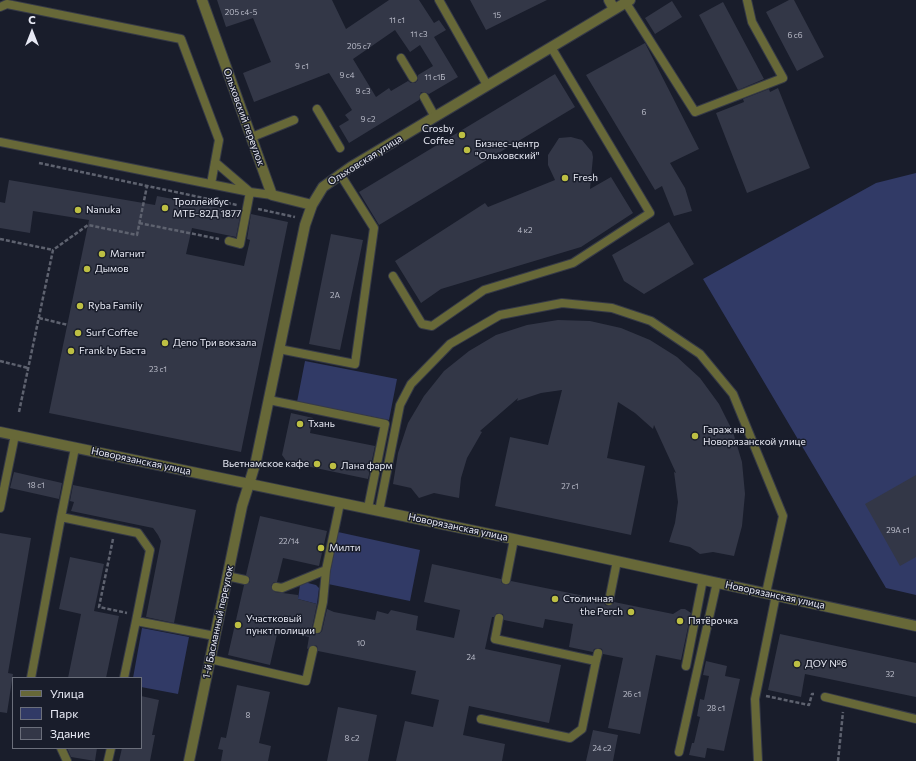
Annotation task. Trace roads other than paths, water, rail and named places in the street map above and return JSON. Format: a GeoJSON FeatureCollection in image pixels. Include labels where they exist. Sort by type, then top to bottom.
{"type":"FeatureCollection","features":[{"type":"Feature","properties":{"kind":"street","name":"Ольховский переулок"},"geometry":{"type":"LineString","coordinates":[[202,0],[272,195]]}},
{"type":"Feature","properties":{"kind":"street"},"geometry":{"type":"LineString","coordinates":[[609,0],[614,9]]}},
{"type":"Feature","properties":{"kind":"street","name":"Ольховская улица"},"geometry":{"type":"LineString","coordinates":[[249,484],[256,461],[305,225],[312,204],[323,187],[340,174],[628,1]]}},
{"type":"Feature","properties":{"kind":"street"},"geometry":{"type":"LineString","coordinates":[[272,195],[312,204]]}},
{"type":"Feature","properties":{"kind":"street","name":"Новорязанская улица"},"geometry":{"type":"LineString","coordinates":[[0,432],[368,508],[916,626]]}},
{"type":"Feature","properties":{"kind":"street","name":"1-й Басманный переулок"},"geometry":{"type":"LineString","coordinates":[[189,761],[242,506],[249,484]]}},
{"type":"Feature","properties":{"kind":"lane"},"geometry":{"type":"LineString","coordinates":[[439,0],[487,85]]}},
{"type":"Feature","properties":{"kind":"lane"},"geometry":{"type":"LineString","coordinates":[[628,1],[695,112],[783,78],[752,22],[747,0]]}},
{"type":"Feature","properties":{"kind":"lane"},"geometry":{"type":"LineString","coordinates":[[0,7],[6,4],[181,39],[219,140],[210,184]]}},
{"type":"Feature","properties":{"kind":"lane"},"geometry":{"type":"LineString","coordinates":[[393,276],[422,324],[432,326],[484,290],[573,263],[650,213],[551,47]]}},
{"type":"Feature","properties":{"kind":"lane"},"geometry":{"type":"LineString","coordinates":[[401,58],[413,78]]}},
{"type":"Feature","properties":{"kind":"lane"},"geometry":{"type":"LineString","coordinates":[[424,97],[435,117]]}},
{"type":"Feature","properties":{"kind":"lane"},"geometry":{"type":"LineString","coordinates":[[317,109],[340,148]]}},
{"type":"Feature","properties":{"kind":"lane"},"geometry":{"type":"LineString","coordinates":[[252,137],[294,120]]}},
{"type":"Feature","properties":{"kind":"lane"},"geometry":{"type":"LineString","coordinates":[[0,142],[250,192],[272,195]]}},
{"type":"Feature","properties":{"kind":"lane"},"geometry":{"type":"LineString","coordinates":[[215,162],[250,192]]}},
{"type":"Feature","properties":{"kind":"lane"},"geometry":{"type":"LineString","coordinates":[[279,349],[355,364],[374,228],[340,174]]}},
{"type":"Feature","properties":{"kind":"lane"},"geometry":{"type":"LineString","coordinates":[[228,241],[240,244],[250,192]]}},
{"type":"Feature","properties":{"kind":"lane"},"geometry":{"type":"LineString","coordinates":[[379,511],[400,405],[411,384],[450,344],[500,315],[562,303],[612,308],[651,321],[700,354],[733,394],[783,516],[766,593]]}},
{"type":"Feature","properties":{"kind":"lane"},"geometry":{"type":"LineString","coordinates":[[269,400],[385,424],[368,508]]}},
{"type":"Feature","properties":{"kind":"lane"},"geometry":{"type":"LineString","coordinates":[[0,508],[15,435]]}},
{"type":"Feature","properties":{"kind":"lane"},"geometry":{"type":"LineString","coordinates":[[31,677],[75,448]]}},
{"type":"Feature","properties":{"kind":"lane"},"geometry":{"type":"LineString","coordinates":[[317,629],[323,602],[326,570],[340,503]]}},
{"type":"Feature","properties":{"kind":"lane"},"geometry":{"type":"LineString","coordinates":[[61,517],[138,533],[150,550],[124,677]]}},
{"type":"Feature","properties":{"kind":"lane"},"geometry":{"type":"LineString","coordinates":[[506,580],[514,539]]}},
{"type":"Feature","properties":{"kind":"lane"},"geometry":{"type":"LineString","coordinates":[[609,601],[617,561]]}},
{"type":"Feature","properties":{"kind":"lane"},"geometry":{"type":"LineString","coordinates":[[276,587],[282,588],[326,570]]}},
{"type":"Feature","properties":{"kind":"lane"},"geometry":{"type":"LineString","coordinates":[[228,576],[245,580]]}},
{"type":"Feature","properties":{"kind":"lane"},"geometry":{"type":"LineString","coordinates":[[686,666],[703,579]]}},
{"type":"Feature","properties":{"kind":"lane"},"geometry":{"type":"LineString","coordinates":[[679,752],[717,582]]}},
{"type":"Feature","properties":{"kind":"lane"},"geometry":{"type":"LineString","coordinates":[[758,761],[755,704],[756,694],[776,595]]}},
{"type":"Feature","properties":{"kind":"lane"},"geometry":{"type":"LineString","coordinates":[[136,618],[215,636]]}},
{"type":"Feature","properties":{"kind":"lane"},"geometry":{"type":"LineString","coordinates":[[481,719],[570,738],[582,729],[597,657],[495,639],[498,618]]}},
{"type":"Feature","properties":{"kind":"lane"},"geometry":{"type":"LineString","coordinates":[[210,660],[306,681],[313,650]]}},
{"type":"Feature","properties":{"kind":"lane"},"geometry":{"type":"LineString","coordinates":[[825,697],[916,719]]}},
{"type":"Feature","properties":{"kind":"lane"},"geometry":{"type":"LineString","coordinates":[[61,749],[67,761]]}},
{"type":"Feature","properties":{"kind":"lane"},"geometry":{"type":"LineString","coordinates":[[108,761],[111,749]]}},
{"type":"Feature","properties":{"kind":"place","name":"Crosby Coffee"},"geometry":{"type":"Point","coordinates":[462,135]}},
{"type":"Feature","properties":{"kind":"place","name":"Бизнес-центр \"Ольховский\""},"geometry":{"type":"Point","coordinates":[467,150]}},
{"type":"Feature","properties":{"kind":"place","name":"Fresh"},"geometry":{"type":"Point","coordinates":[565,178]}},
{"type":"Feature","properties":{"kind":"place","name":"Троллейбус МТБ-82Д 1877"},"geometry":{"type":"Point","coordinates":[165,208]}},
{"type":"Feature","properties":{"kind":"place","name":"Nanuka"},"geometry":{"type":"Point","coordinates":[78,210]}},
{"type":"Feature","properties":{"kind":"place","name":"Магнит"},"geometry":{"type":"Point","coordinates":[102,254]}},
{"type":"Feature","properties":{"kind":"place","name":"Дымов"},"geometry":{"type":"Point","coordinates":[87,269]}},
{"type":"Feature","properties":{"kind":"place","name":"Ryba Family"},"geometry":{"type":"Point","coordinates":[80,306]}},
{"type":"Feature","properties":{"kind":"place","name":"Surf Coffee"},"geometry":{"type":"Point","coordinates":[78,333]}},
{"type":"Feature","properties":{"kind":"place","name":"Депо Три вокзала"},"geometry":{"type":"Point","coordinates":[165,343]}},
{"type":"Feature","properties":{"kind":"place","name":"Frank by Баста"},"geometry":{"type":"Point","coordinates":[71,351]}},
{"type":"Feature","properties":{"kind":"place","name":"Тхань"},"geometry":{"type":"Point","coordinates":[300,424]}},
{"type":"Feature","properties":{"kind":"place","name":"Гараж на Новорязанской улице"},"geometry":{"type":"Point","coordinates":[695,436]}},
{"type":"Feature","properties":{"kind":"place","name":"Вьетнамское кафе"},"geometry":{"type":"Point","coordinates":[317,464]}},
{"type":"Feature","properties":{"kind":"place","name":"Лана фарм"},"geometry":{"type":"Point","coordinates":[333,466]}},
{"type":"Feature","properties":{"kind":"place","name":"Милти"},"geometry":{"type":"Point","coordinates":[321,548]}},
{"type":"Feature","properties":{"kind":"place","name":"Столичная"},"geometry":{"type":"Point","coordinates":[555,599]}},
{"type":"Feature","properties":{"kind":"place","name":"the Perch"},"geometry":{"type":"Point","coordinates":[631,612]}},
{"type":"Feature","properties":{"kind":"place","name":"Пятёрочка"},"geometry":{"type":"Point","coordinates":[680,621]}},
{"type":"Feature","properties":{"kind":"place","name":"Участковый пункт полиции"},"geometry":{"type":"Point","coordinates":[238,625]}},
{"type":"Feature","properties":{"kind":"place","name":"ДОУ №6"},"geometry":{"type":"Point","coordinates":[797,664]}}]}
